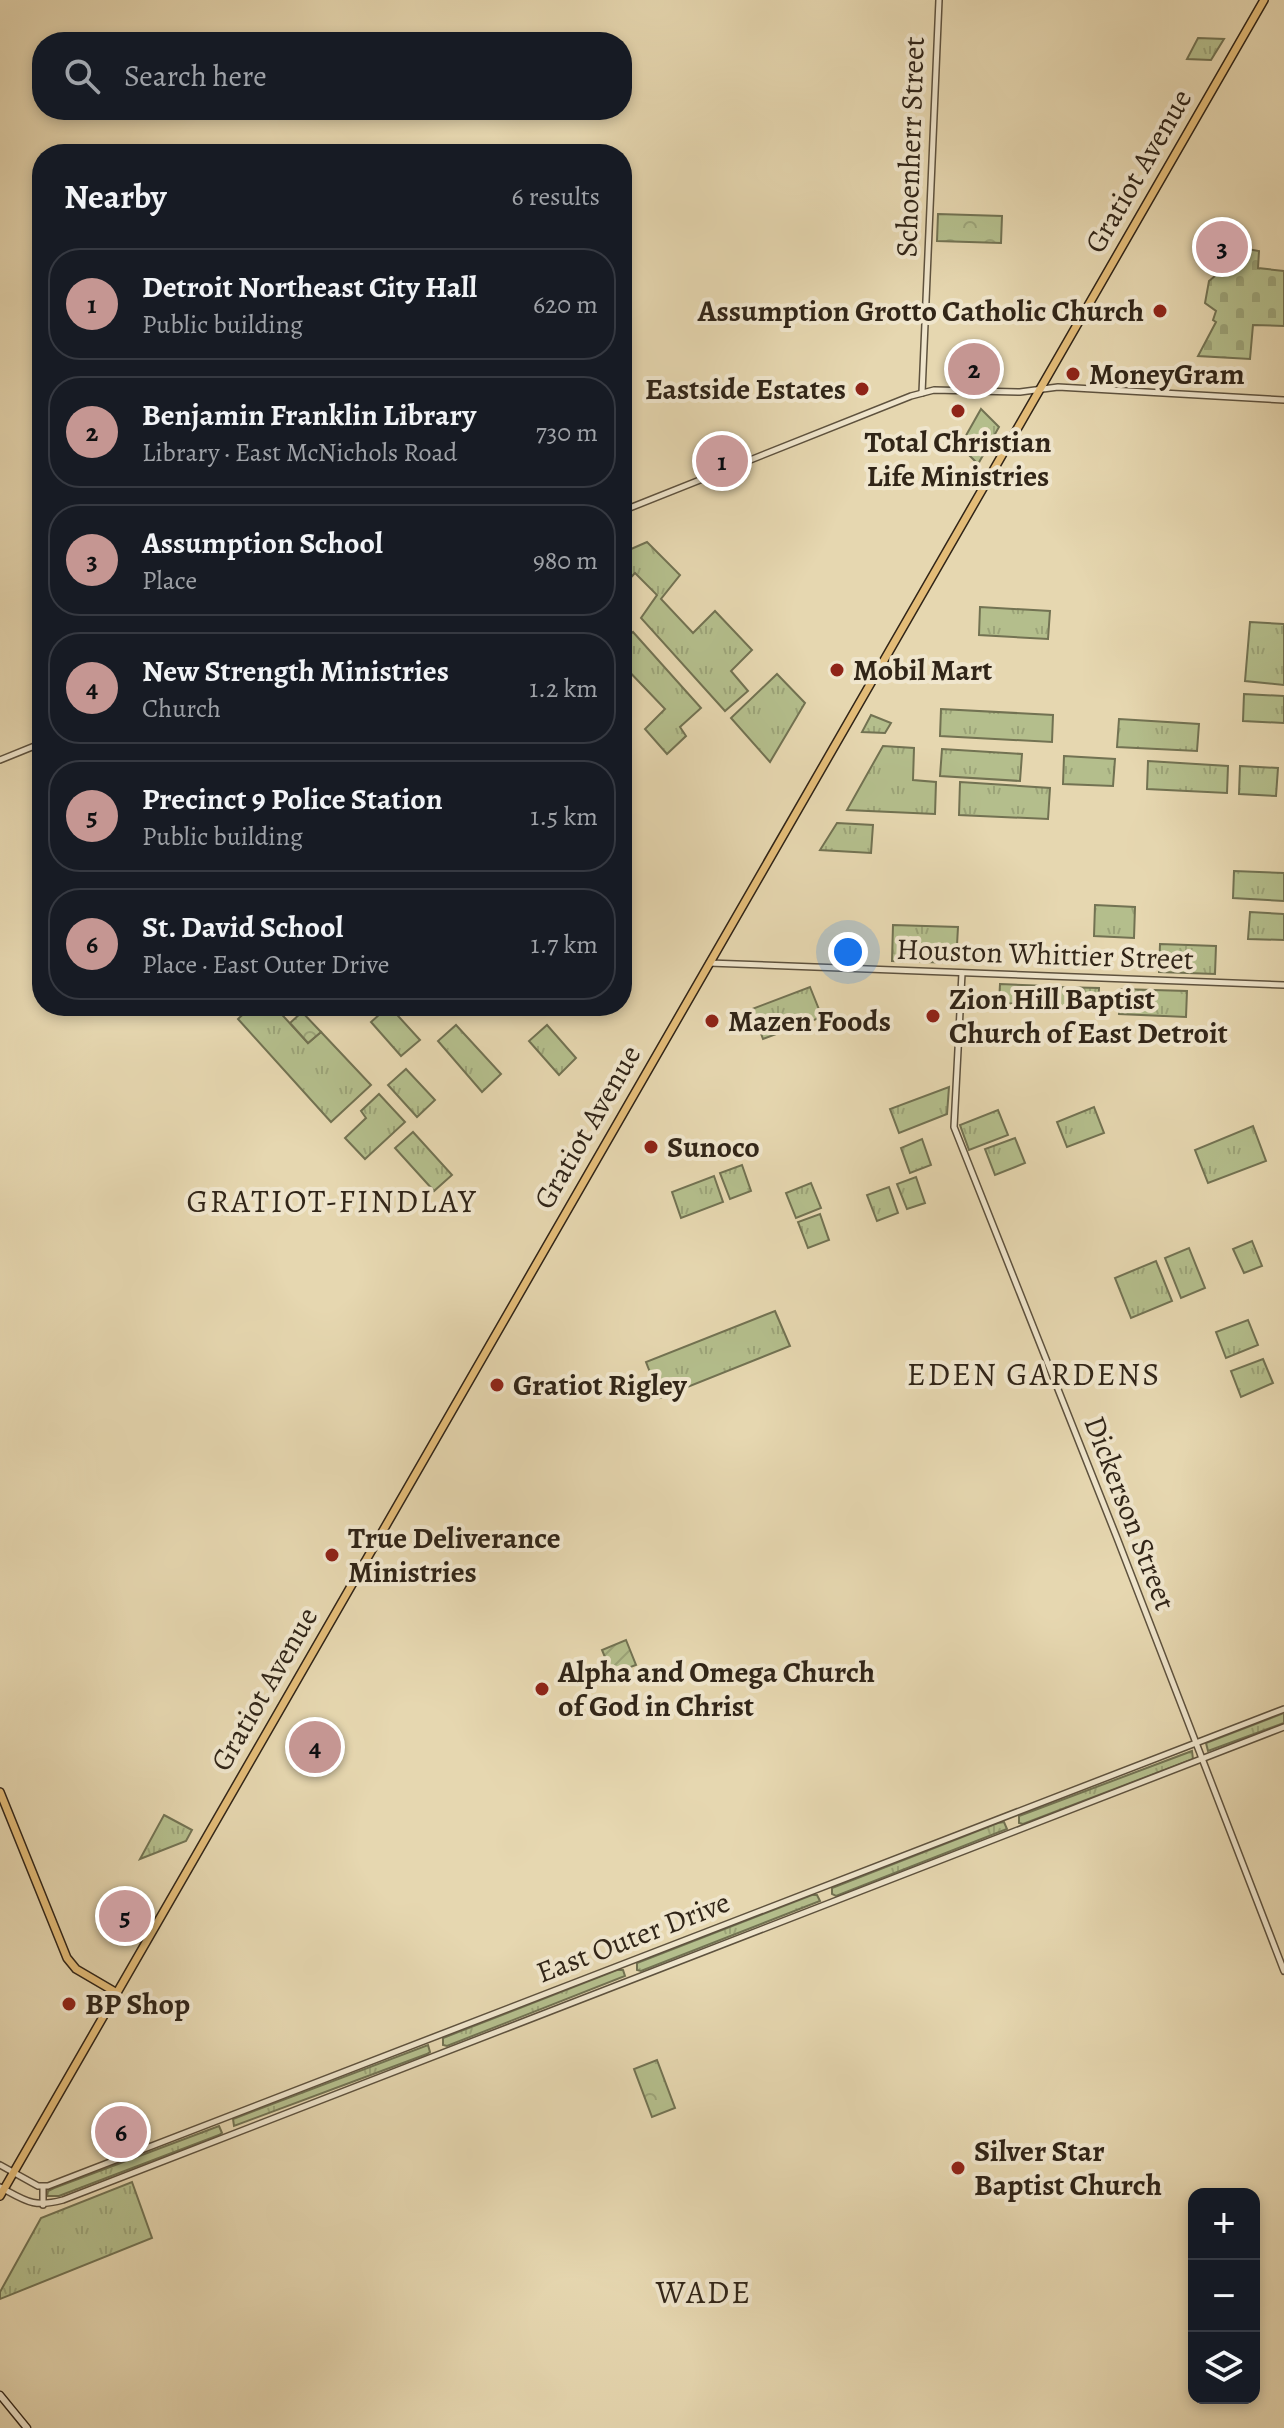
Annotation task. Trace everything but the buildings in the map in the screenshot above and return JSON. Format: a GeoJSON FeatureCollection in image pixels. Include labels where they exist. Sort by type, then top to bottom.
{"type":"FeatureCollection","features":[{"type":"Feature","properties":{"kind":"main road","name":"Gratiot Avenue"},"geometry":{"type":"LineString","coordinates":[[1,2191],[1264,0]]}},
{"type":"Feature","properties":{"kind":"main road"},"geometry":{"type":"LineString","coordinates":[[0,1792],[67,1958],[76,1969],[117,1993]]}},
{"type":"Feature","properties":{"kind":"main road"},"geometry":{"type":"LineString","coordinates":[[0,2395],[27,2428]]}},
{"type":"Feature","properties":{"kind":"street","name":"Schoenherr Street"},"geometry":{"type":"LineString","coordinates":[[922,393],[939,0]]}},
{"type":"Feature","properties":{"kind":"street"},"geometry":{"type":"LineString","coordinates":[[632,507],[934,390],[1020,392],[1058,387],[1108,388],[1284,400]]}},
{"type":"Feature","properties":{"kind":"street"},"geometry":{"type":"LineString","coordinates":[[0,760],[32,747]]}},
{"type":"Feature","properties":{"kind":"street","name":"Houston Whittier Street"},"geometry":{"type":"LineString","coordinates":[[708,963],[1284,985]]}},
{"type":"Feature","properties":{"kind":"street","name":"Dickerson Street"},"geometry":{"type":"LineString","coordinates":[[962,973],[954,1127],[1284,1971]]}},
{"type":"Feature","properties":{"kind":"street","name":"East Outer Drive"},"geometry":{"type":"LineString","coordinates":[[43,2187],[1284,1709]]}},
{"type":"Feature","properties":{"kind":"street","name":"East Outer Drive"},"geometry":{"type":"LineString","coordinates":[[43,2205],[63,2200],[1284,1727]]}},
{"type":"Feature","properties":{"kind":"street"},"geometry":{"type":"LineString","coordinates":[[0,2165],[43,2187],[43,2205],[32,2204],[1,2191]]}},
{"type":"Feature","properties":{"kind":"green space"},"geometry":{"type":"Polygon","coordinates":[[[1198,38],[1224,39],[1211,60],[1187,59],[1198,38]]]}},
{"type":"Feature","properties":{"kind":"green space"},"geometry":{"type":"Polygon","coordinates":[[[938,214],[1002,216],[1001,243],[937,241],[938,214]]]}},
{"type":"Feature","properties":{"kind":"green space"},"geometry":{"type":"Polygon","coordinates":[[[1247,249],[1259,251],[1258,268],[1284,271],[1284,326],[1253,325],[1250,359],[1198,356],[1216,322],[1213,320],[1216,311],[1205,303],[1209,281],[1247,249]]]}},
{"type":"Feature","properties":{"kind":"green space"},"geometry":{"type":"Polygon","coordinates":[[[981,409],[999,427],[978,464],[960,446],[981,409]]]}},
{"type":"Feature","properties":{"kind":"green space"},"geometry":{"type":"Polygon","coordinates":[[[647,542],[680,575],[661,599],[693,633],[715,611],[752,650],[731,671],[748,691],[725,711],[641,618],[657,595],[635,573],[632,576],[632,549],[647,542]]]}},
{"type":"Feature","properties":{"kind":"green space"},"geometry":{"type":"Polygon","coordinates":[[[980,607],[1050,611],[1048,639],[979,635],[980,607]]]}},
{"type":"Feature","properties":{"kind":"green space"},"geometry":{"type":"Polygon","coordinates":[[[1250,622],[1284,624],[1284,685],[1245,681],[1250,622]]]}},
{"type":"Feature","properties":{"kind":"green space"},"geometry":{"type":"Polygon","coordinates":[[[632,633],[701,708],[680,727],[686,736],[667,754],[645,729],[665,709],[632,674],[632,633]]]}},
{"type":"Feature","properties":{"kind":"green space"},"geometry":{"type":"Polygon","coordinates":[[[777,674],[805,703],[770,762],[731,718],[777,674]]]}},
{"type":"Feature","properties":{"kind":"green space"},"geometry":{"type":"Polygon","coordinates":[[[1244,694],[1284,696],[1284,723],[1243,721],[1244,694]]]}},
{"type":"Feature","properties":{"kind":"green space"},"geometry":{"type":"Polygon","coordinates":[[[941,709],[1053,715],[1052,742],[940,736],[941,709]]]}},
{"type":"Feature","properties":{"kind":"green space"},"geometry":{"type":"Polygon","coordinates":[[[871,715],[891,723],[885,733],[862,732],[871,715]]]}},
{"type":"Feature","properties":{"kind":"green space"},"geometry":{"type":"Polygon","coordinates":[[[1119,719],[1199,724],[1197,751],[1117,747],[1119,719]]]}},
{"type":"Feature","properties":{"kind":"green space"},"geometry":{"type":"Polygon","coordinates":[[[883,746],[914,748],[913,780],[936,782],[935,814],[847,810],[883,746]]]}},
{"type":"Feature","properties":{"kind":"green space"},"geometry":{"type":"Polygon","coordinates":[[[942,749],[1022,754],[1020,781],[940,776],[942,749]]]}},
{"type":"Feature","properties":{"kind":"green space"},"geometry":{"type":"Polygon","coordinates":[[[1064,756],[1115,759],[1113,786],[1063,784],[1064,756]]]}},
{"type":"Feature","properties":{"kind":"green space"},"geometry":{"type":"Polygon","coordinates":[[[1148,761],[1228,766],[1227,793],[1147,789],[1148,761]]]}},
{"type":"Feature","properties":{"kind":"green space"},"geometry":{"type":"Polygon","coordinates":[[[1240,766],[1278,768],[1276,796],[1239,794],[1240,766]]]}},
{"type":"Feature","properties":{"kind":"green space"},"geometry":{"type":"Polygon","coordinates":[[[960,782],[1050,788],[1048,819],[959,815],[960,782]]]}},
{"type":"Feature","properties":{"kind":"green space"},"geometry":{"type":"Polygon","coordinates":[[[837,823],[873,825],[871,853],[820,850],[837,823]]]}},
{"type":"Feature","properties":{"kind":"green space"},"geometry":{"type":"Polygon","coordinates":[[[1234,871],[1284,873],[1284,901],[1233,898],[1234,871]]]}},
{"type":"Feature","properties":{"kind":"green space"},"geometry":{"type":"Polygon","coordinates":[[[1095,905],[1135,907],[1134,938],[1094,936],[1095,905]]]}},
{"type":"Feature","properties":{"kind":"green space"},"geometry":{"type":"Polygon","coordinates":[[[1250,912],[1284,914],[1284,940],[1248,939],[1250,912]]]}},
{"type":"Feature","properties":{"kind":"green space"},"geometry":{"type":"Polygon","coordinates":[[[893,925],[958,927],[956,963],[892,961],[893,925]]]}},
{"type":"Feature","properties":{"kind":"green space"},"geometry":{"type":"Polygon","coordinates":[[[1160,944],[1216,946],[1215,974],[1159,972],[1160,944]]]}},
{"type":"Feature","properties":{"kind":"green space"},"geometry":{"type":"Polygon","coordinates":[[[1000,984],[1047,986],[1046,1005],[999,1003],[1000,984]]]}},
{"type":"Feature","properties":{"kind":"green space"},"geometry":{"type":"Polygon","coordinates":[[[810,987],[822,1017],[763,1039],[752,1009],[810,987]]]}},
{"type":"Feature","properties":{"kind":"green space"},"geometry":{"type":"Polygon","coordinates":[[[1059,987],[1099,988],[1098,1010],[1058,1009],[1059,987]]]}},
{"type":"Feature","properties":{"kind":"green space"},"geometry":{"type":"Polygon","coordinates":[[[1120,989],[1187,991],[1186,1017],[1119,1014],[1120,989]]]}},
{"type":"Feature","properties":{"kind":"green space"},"geometry":{"type":"Polygon","coordinates":[[[241,1016],[283,1016],[308,1043],[321,1032],[371,1085],[331,1122],[238,1019],[241,1016]]]}},
{"type":"Feature","properties":{"kind":"green space"},"geometry":{"type":"Polygon","coordinates":[[[298,1016],[306,1016],[321,1032],[308,1043],[290,1023],[298,1016]]]}},
{"type":"Feature","properties":{"kind":"green space"},"geometry":{"type":"Polygon","coordinates":[[[378,1016],[398,1016],[420,1040],[401,1056],[371,1022],[378,1016]]]}},
{"type":"Feature","properties":{"kind":"green space"},"geometry":{"type":"Polygon","coordinates":[[[456,1025],[501,1074],[482,1092],[438,1041],[456,1025]]]}},
{"type":"Feature","properties":{"kind":"green space"},"geometry":{"type":"Polygon","coordinates":[[[547,1025],[576,1058],[559,1075],[529,1041],[547,1025]]]}},
{"type":"Feature","properties":{"kind":"green space"},"geometry":{"type":"Polygon","coordinates":[[[406,1069],[435,1100],[417,1117],[388,1085],[406,1069]]]}},
{"type":"Feature","properties":{"kind":"green space"},"geometry":{"type":"Polygon","coordinates":[[[949,1087],[947,1114],[899,1133],[890,1109],[949,1087]]]}},
{"type":"Feature","properties":{"kind":"green space"},"geometry":{"type":"Polygon","coordinates":[[[379,1094],[405,1122],[365,1159],[345,1138],[366,1118],[361,1111],[379,1094]]]}},
{"type":"Feature","properties":{"kind":"green space"},"geometry":{"type":"Polygon","coordinates":[[[1094,1107],[1104,1133],[1067,1147],[1057,1122],[1094,1107]]]}},
{"type":"Feature","properties":{"kind":"green space"},"geometry":{"type":"Polygon","coordinates":[[[998,1110],[1008,1135],[969,1150],[960,1125],[998,1110]]]}},
{"type":"Feature","properties":{"kind":"green space"},"geometry":{"type":"Polygon","coordinates":[[[1253,1126],[1266,1161],[1208,1183],[1195,1150],[1253,1126]]]}},
{"type":"Feature","properties":{"kind":"green space"},"geometry":{"type":"Polygon","coordinates":[[[413,1132],[452,1175],[434,1191],[395,1148],[413,1132]]]}},
{"type":"Feature","properties":{"kind":"green space"},"geometry":{"type":"Polygon","coordinates":[[[1015,1138],[1025,1163],[995,1175],[985,1149],[1015,1138]]]}},
{"type":"Feature","properties":{"kind":"green space"},"geometry":{"type":"Polygon","coordinates":[[[922,1139],[931,1165],[910,1173],[901,1148],[922,1139]]]}},
{"type":"Feature","properties":{"kind":"green space"},"geometry":{"type":"Polygon","coordinates":[[[742,1165],[751,1191],[730,1199],[720,1173],[742,1165]]]}},
{"type":"Feature","properties":{"kind":"green space"},"geometry":{"type":"Polygon","coordinates":[[[714,1176],[723,1202],[681,1218],[672,1192],[714,1176]]]}},
{"type":"Feature","properties":{"kind":"green space"},"geometry":{"type":"Polygon","coordinates":[[[916,1177],[925,1203],[907,1209],[897,1184],[916,1177]]]}},
{"type":"Feature","properties":{"kind":"green space"},"geometry":{"type":"Polygon","coordinates":[[[811,1183],[821,1208],[796,1218],[786,1193],[811,1183]]]}},
{"type":"Feature","properties":{"kind":"green space"},"geometry":{"type":"Polygon","coordinates":[[[889,1187],[898,1213],[877,1221],[867,1195],[889,1187]]]}},
{"type":"Feature","properties":{"kind":"green space"},"geometry":{"type":"Polygon","coordinates":[[[820,1214],[829,1240],[808,1248],[798,1222],[820,1214]]]}},
{"type":"Feature","properties":{"kind":"green space"},"geometry":{"type":"Polygon","coordinates":[[[1252,1241],[1262,1266],[1244,1273],[1233,1249],[1252,1241]]]}},
{"type":"Feature","properties":{"kind":"green space"},"geometry":{"type":"Polygon","coordinates":[[[1189,1248],[1205,1288],[1181,1298],[1165,1258],[1189,1248]]]}},
{"type":"Feature","properties":{"kind":"green space"},"geometry":{"type":"Polygon","coordinates":[[[1156,1261],[1172,1301],[1131,1318],[1115,1278],[1156,1261]]]}},
{"type":"Feature","properties":{"kind":"green space"},"geometry":{"type":"Polygon","coordinates":[[[775,1311],[790,1346],[660,1398],[646,1362],[775,1311]]]}},
{"type":"Feature","properties":{"kind":"green space"},"geometry":{"type":"Polygon","coordinates":[[[1248,1320],[1258,1345],[1226,1358],[1216,1332],[1248,1320]]]}},
{"type":"Feature","properties":{"kind":"green space"},"geometry":{"type":"Polygon","coordinates":[[[1263,1359],[1273,1383],[1241,1397],[1231,1371],[1263,1359]]]}},
{"type":"Feature","properties":{"kind":"green space"},"geometry":{"type":"Polygon","coordinates":[[[626,1640],[636,1665],[612,1674],[602,1650],[626,1640]]]}},
{"type":"Feature","properties":{"kind":"green space"},"geometry":{"type":"Polygon","coordinates":[[[1284,1713],[1284,1723],[1208,1751],[1206,1743],[1284,1713]]]}},
{"type":"Feature","properties":{"kind":"green space"},"geometry":{"type":"Polygon","coordinates":[[[1192,1751],[1193,1759],[1019,1823],[1019,1816],[1192,1751]]]}},
{"type":"Feature","properties":{"kind":"green space"},"geometry":{"type":"Polygon","coordinates":[[[164,1815],[192,1830],[186,1841],[140,1859],[164,1815]]]}},
{"type":"Feature","properties":{"kind":"green space"},"geometry":{"type":"Polygon","coordinates":[[[1004,1822],[1007,1829],[836,1896],[832,1894],[832,1888],[1004,1822]]]}},
{"type":"Feature","properties":{"kind":"green space"},"geometry":{"type":"Polygon","coordinates":[[[817,1895],[820,1901],[637,1970],[637,1963],[817,1895]]]}},
{"type":"Feature","properties":{"kind":"green space"},"geometry":{"type":"Polygon","coordinates":[[[623,1970],[625,1976],[443,2045],[443,2038],[623,1970]]]}},
{"type":"Feature","properties":{"kind":"green space"},"geometry":{"type":"Polygon","coordinates":[[[428,2045],[430,2052],[427,2054],[234,2126],[233,2119],[428,2045]]]}},
{"type":"Feature","properties":{"kind":"green space"},"geometry":{"type":"Polygon","coordinates":[[[657,2060],[675,2108],[652,2117],[634,2069],[657,2060]]]}},
{"type":"Feature","properties":{"kind":"green space"},"geometry":{"type":"Polygon","coordinates":[[[219,2126],[222,2133],[219,2135],[59,2196],[47,2196],[48,2191],[54,2188],[219,2126]]]}},
{"type":"Feature","properties":{"kind":"green space"},"geometry":{"type":"Polygon","coordinates":[[[132,2182],[152,2238],[0,2299],[0,2292],[41,2218],[132,2182]]]}},
{"type":"Feature","properties":{"kind":"place","name":"Assumption School"},"geometry":{"type":"Point","coordinates":[1222,247]}},
{"type":"Feature","properties":{"kind":"place","name":"Assumption Grotto Catholic Church"},"geometry":{"type":"Point","coordinates":[1160,311]}},
{"type":"Feature","properties":{"kind":"place","name":"Benjamin Franklin Library"},"geometry":{"type":"Point","coordinates":[974,369]}},
{"type":"Feature","properties":{"kind":"place","name":"MoneyGram"},"geometry":{"type":"Point","coordinates":[1073,374]}},
{"type":"Feature","properties":{"kind":"place","name":"Eastside Estates"},"geometry":{"type":"Point","coordinates":[862,389]}},
{"type":"Feature","properties":{"kind":"place","name":"Total Christian Life Ministries"},"geometry":{"type":"Point","coordinates":[958,411]}},
{"type":"Feature","properties":{"kind":"place","name":"Detroit Northeast City Hall"},"geometry":{"type":"Point","coordinates":[722,461]}},
{"type":"Feature","properties":{"kind":"place","name":"Mobil Mart"},"geometry":{"type":"Point","coordinates":[837,670]}},
{"type":"Feature","properties":{"kind":"place","name":"Zion Hill Baptist Church of East Detroit"},"geometry":{"type":"Point","coordinates":[933,1016]}},
{"type":"Feature","properties":{"kind":"place","name":"Mazen Foods"},"geometry":{"type":"Point","coordinates":[712,1021]}},
{"type":"Feature","properties":{"kind":"place","name":"Sunoco"},"geometry":{"type":"Point","coordinates":[651,1147]}},
{"type":"Feature","properties":{"kind":"place","name":"Gratiot Rigley"},"geometry":{"type":"Point","coordinates":[497,1385]}},
{"type":"Feature","properties":{"kind":"place","name":"True Deliverance Ministries"},"geometry":{"type":"Point","coordinates":[332,1555]}},
{"type":"Feature","properties":{"kind":"place","name":"Alpha and Omega Church of God in Christ"},"geometry":{"type":"Point","coordinates":[542,1689]}},
{"type":"Feature","properties":{"kind":"place","name":"New Strength Ministries"},"geometry":{"type":"Point","coordinates":[315,1747]}},
{"type":"Feature","properties":{"kind":"place","name":"Precinct 9 Police Station"},"geometry":{"type":"Point","coordinates":[125,1916]}},
{"type":"Feature","properties":{"kind":"place","name":"BP Shop"},"geometry":{"type":"Point","coordinates":[69,2004]}},
{"type":"Feature","properties":{"kind":"place","name":"St. David School"},"geometry":{"type":"Point","coordinates":[121,2132]}},
{"type":"Feature","properties":{"kind":"place","name":"Silver Star Baptist Church"},"geometry":{"type":"Point","coordinates":[958,2168]}},
{"type":"Feature","properties":{"kind":"district","name":"GRATIOT-FINDLAY"},"geometry":{"type":"Point","coordinates":[332,1201]}},
{"type":"Feature","properties":{"kind":"district","name":"EDEN GARDENS"},"geometry":{"type":"Point","coordinates":[1034,1374]}},
{"type":"Feature","properties":{"kind":"district","name":"WADE"},"geometry":{"type":"Point","coordinates":[704,2292]}}]}
